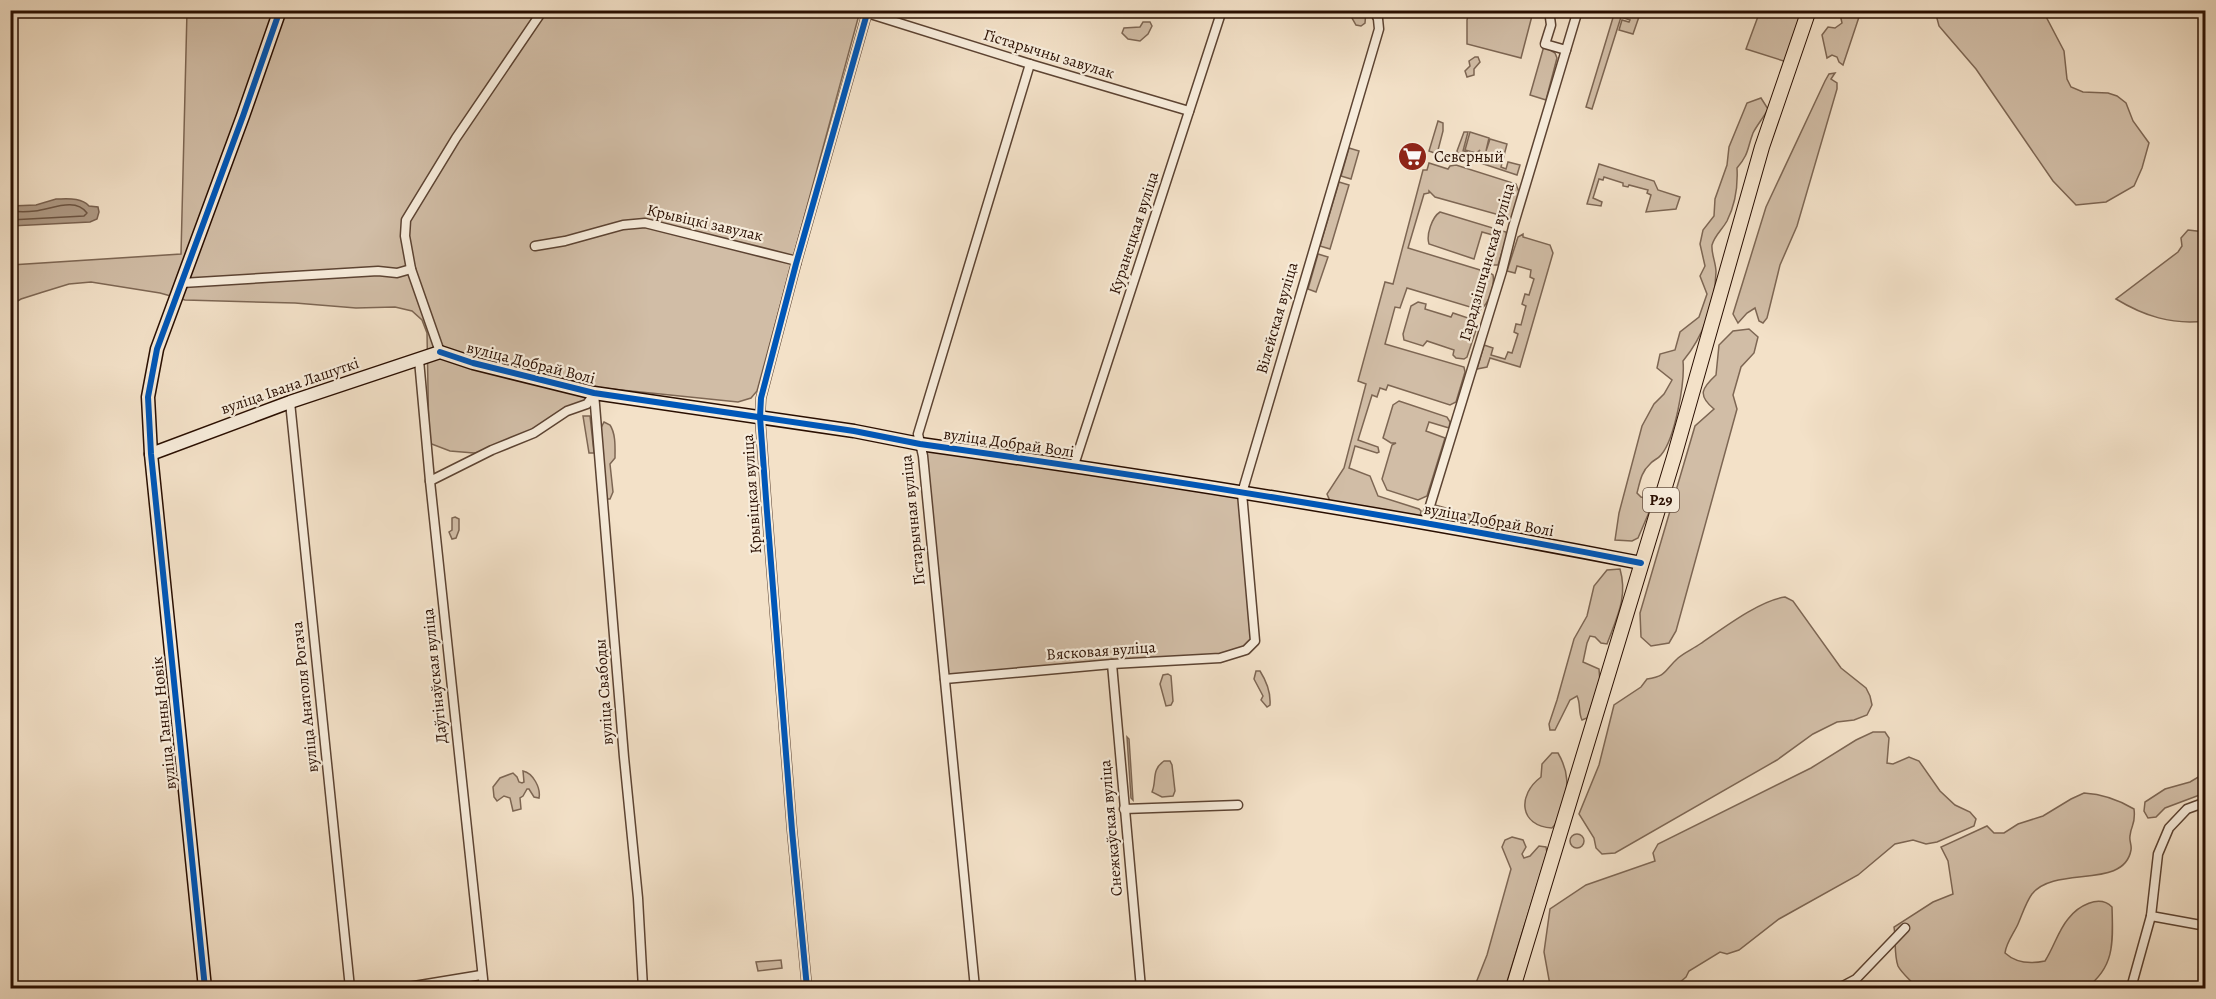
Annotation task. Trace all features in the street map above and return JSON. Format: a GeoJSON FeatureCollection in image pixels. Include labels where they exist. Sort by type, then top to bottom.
{"type":"FeatureCollection","features":[{"type":"Feature","properties":{"kind":"main road","name":"Р29"},"geometry":{"type":"LineString","coordinates":[[1513,988],[1674,457],[1762,147],[1809,10]]}},
{"type":"Feature","properties":{"kind":"street","name":"вуліца Ганны Новік"},"geometry":{"type":"LineString","coordinates":[[205,988],[151,454],[148,398],[157,349],[280,10]]}},
{"type":"Feature","properties":{"kind":"street"},"geometry":{"type":"LineString","coordinates":[[440,352],[411,269],[405,236],[406,220],[456,138],[543,10]]}},
{"type":"Feature","properties":{"kind":"street","name":"Куранецкая вуліца"},"geometry":{"type":"LineString","coordinates":[[1074,465],[1222,10]]}},
{"type":"Feature","properties":{"kind":"street"},"geometry":{"type":"LineString","coordinates":[[1549,10],[1551,25],[1545,44],[1566,50]]}},
{"type":"Feature","properties":{"kind":"street","name":"Гарадзішчанская вуліца"},"geometry":{"type":"LineString","coordinates":[[1425,522],[1502,271],[1578,10]]}},
{"type":"Feature","properties":{"kind":"street","name":"Гістарычны завулак"},"geometry":{"type":"LineString","coordinates":[[868,12],[1030,64],[1189,111]]}},
{"type":"Feature","properties":{"kind":"street","name":"Крывіцкая вуліца"},"geometry":{"type":"LineString","coordinates":[[807,988],[792,830],[760,417],[761,398],[796,264],[868,12]]}},
{"type":"Feature","properties":{"kind":"street","name":"Вілейская вуліца"},"geometry":{"type":"LineString","coordinates":[[1255,641],[1242,493],[1379,30],[1379,12]]}},
{"type":"Feature","properties":{"kind":"street","name":"Гістарычная вуліца"},"geometry":{"type":"LineString","coordinates":[[975,988],[923,456],[918,434],[1030,64]]}},
{"type":"Feature","properties":{"kind":"street","name":"Крывіцкі завулак"},"geometry":{"type":"LineString","coordinates":[[535,246],[565,241],[623,225],[645,223],[793,260],[796,264]]}},
{"type":"Feature","properties":{"kind":"street"},"geometry":{"type":"LineString","coordinates":[[182,283],[378,272],[397,273],[411,269]]}},
{"type":"Feature","properties":{"kind":"street","name":"вуліца Добрай Волі"},"geometry":{"type":"LineString","coordinates":[[440,352],[473,363],[594,393],[684,408],[854,431],[920,444],[1074,465],[1425,522],[1641,563]]}},
{"type":"Feature","properties":{"kind":"street","name":"вуліца Івана Лашуткі"},"geometry":{"type":"LineString","coordinates":[[151,454],[290,402],[440,352]]}},
{"type":"Feature","properties":{"kind":"street","name":"Даўгінаўская вуліца"},"geometry":{"type":"LineString","coordinates":[[419,360],[484,988]]}},
{"type":"Feature","properties":{"kind":"street","name":"вуліца Добрай Волі"},"geometry":{"type":"LineString","coordinates":[[430,481],[492,450],[534,433],[567,411],[587,404],[594,393]]}},
{"type":"Feature","properties":{"kind":"street","name":"вуліца Свабоды"},"geometry":{"type":"LineString","coordinates":[[594,393],[638,898],[643,988]]}},
{"type":"Feature","properties":{"kind":"street","name":"вуліца Анатоля Рогача"},"geometry":{"type":"LineString","coordinates":[[290,402],[350,988]]}},
{"type":"Feature","properties":{"kind":"street","name":"Вясковая вуліца"},"geometry":{"type":"LineString","coordinates":[[945,679],[1112,664],[1220,658],[1246,650],[1255,641]]}},
{"type":"Feature","properties":{"kind":"street","name":"Снежкаўская вуліца"},"geometry":{"type":"LineString","coordinates":[[1112,664],[1141,988]]}},
{"type":"Feature","properties":{"kind":"street"},"geometry":{"type":"LineString","coordinates":[[2131,988],[2151,916],[2158,854],[2169,828],[2187,809],[2205,802]]}},
{"type":"Feature","properties":{"kind":"street"},"geometry":{"type":"LineString","coordinates":[[1124,809],[1238,806]]}},
{"type":"Feature","properties":{"kind":"street"},"geometry":{"type":"LineString","coordinates":[[2151,916],[2205,926]]}},
{"type":"Feature","properties":{"kind":"street"},"geometry":{"type":"LineString","coordinates":[[1839,988],[1856,979],[1905,928]]}},
{"type":"Feature","properties":{"kind":"street"},"geometry":{"type":"LineString","coordinates":[[402,988],[481,975]]}},
{"type":"Feature","properties":{"kind":"shaded area"},"geometry":{"type":"Polygon","coordinates":[[[1525,10],[1533,12],[1521,58],[1467,44],[1469,11],[1525,10]]]}},
{"type":"Feature","properties":{"kind":"shaded area"},"geometry":{"type":"Polygon","coordinates":[[[187,11],[860,11],[757,391],[751,398],[738,402],[602,388],[579,389],[594,393],[587,404],[492,450],[474,453],[450,451],[429,443],[427,333],[422,320],[412,311],[395,307],[356,308],[295,303],[185,300],[160,293],[91,282],[69,284],[21,299],[11,305],[11,265],[181,254],[187,11]]]}},
{"type":"Feature","properties":{"kind":"shaded area"},"geometry":{"type":"Polygon","coordinates":[[[1348,11],[1366,11],[1365,23],[1361,26],[1356,25],[1348,11]]]}},
{"type":"Feature","properties":{"kind":"shaded area"},"geometry":{"type":"Polygon","coordinates":[[[1615,11],[1641,11],[1633,34],[1619,30],[1622,20],[1629,22],[1630,20],[1621,17],[1592,109],[1586,107],[1615,11]]]}},
{"type":"Feature","properties":{"kind":"shaded area"},"geometry":{"type":"Polygon","coordinates":[[[1760,11],[1805,11],[1790,63],[1746,49],[1760,11]]]}},
{"type":"Feature","properties":{"kind":"shaded area"},"geometry":{"type":"Polygon","coordinates":[[[1836,11],[1861,11],[1843,65],[1837,57],[1832,55],[1827,58],[1822,35],[1828,27],[1835,28],[1842,23],[1840,14],[1836,11]]]}},
{"type":"Feature","properties":{"kind":"shaded area"},"geometry":{"type":"Polygon","coordinates":[[[1935,11],[2043,11],[2064,51],[2067,79],[2071,87],[2083,92],[2108,93],[2117,96],[2126,103],[2133,121],[2149,143],[2134,186],[2106,202],[2076,205],[2053,181],[1976,69],[1939,26],[1935,11]]]}},
{"type":"Feature","properties":{"kind":"shaded area"},"geometry":{"type":"Polygon","coordinates":[[[1143,22],[1150,22],[1152,26],[1148,34],[1140,41],[1128,39],[1122,33],[1124,28],[1140,27],[1143,22]]]}},
{"type":"Feature","properties":{"kind":"shaded area"},"geometry":{"type":"Polygon","coordinates":[[[1544,46],[1555,53],[1557,58],[1546,100],[1530,95],[1544,46]]]}},
{"type":"Feature","properties":{"kind":"shaded area"},"geometry":{"type":"Polygon","coordinates":[[[1478,57],[1480,62],[1474,69],[1474,75],[1467,77],[1465,71],[1470,66],[1469,61],[1478,57]]]}},
{"type":"Feature","properties":{"kind":"shaded area"},"geometry":{"type":"Polygon","coordinates":[[[1835,73],[1831,79],[1837,83],[1837,89],[1797,226],[1780,265],[1767,318],[1763,323],[1759,321],[1755,308],[1738,323],[1733,314],[1766,207],[1825,81],[1829,74],[1835,73]]]}},
{"type":"Feature","properties":{"kind":"shaded area"},"geometry":{"type":"Polygon","coordinates":[[[1761,98],[1768,109],[1753,133],[1746,155],[1737,168],[1732,208],[1712,245],[1716,272],[1713,296],[1702,331],[1683,361],[1681,396],[1671,437],[1661,455],[1647,467],[1640,481],[1637,493],[1649,499],[1650,510],[1638,538],[1632,541],[1615,540],[1619,513],[1642,426],[1654,404],[1664,394],[1672,380],[1657,368],[1660,354],[1675,350],[1680,332],[1699,317],[1707,294],[1700,276],[1705,266],[1700,244],[1703,230],[1714,216],[1715,199],[1727,165],[1729,147],[1747,103],[1761,98]]]}},
{"type":"Feature","properties":{"kind":"shaded area"},"geometry":{"type":"Polygon","coordinates":[[[1438,121],[1443,123],[1443,131],[1437,154],[1429,151],[1438,121]]]}},
{"type":"Feature","properties":{"kind":"shaded area"},"geometry":{"type":"Polygon","coordinates":[[[1464,132],[1468,132],[1463,151],[1476,155],[1480,150],[1476,153],[1465,150],[1470,132],[1489,138],[1486,151],[1490,139],[1507,144],[1501,167],[1506,169],[1508,162],[1520,165],[1517,175],[1459,156],[1457,151],[1464,132]]]}},
{"type":"Feature","properties":{"kind":"shaded area"},"geometry":{"type":"Polygon","coordinates":[[[1349,148],[1359,151],[1351,179],[1341,176],[1349,148]]]}},
{"type":"Feature","properties":{"kind":"shaded area"},"geometry":{"type":"Polygon","coordinates":[[[1429,163],[1448,169],[1456,165],[1516,184],[1519,192],[1513,216],[1510,218],[1435,197],[1429,191],[1424,194],[1408,248],[1490,273],[1493,275],[1492,289],[1489,299],[1480,310],[1407,288],[1400,308],[1395,307],[1385,344],[1464,367],[1465,372],[1456,402],[1450,405],[1388,385],[1386,390],[1380,388],[1377,397],[1372,395],[1358,440],[1378,447],[1379,452],[1355,446],[1349,468],[1370,476],[1378,496],[1419,509],[1420,517],[1330,501],[1327,494],[1344,468],[1366,384],[1358,381],[1385,282],[1393,284],[1423,170],[1427,170],[1429,163]]]}},
{"type":"Feature","properties":{"kind":"shaded area"},"geometry":{"type":"Polygon","coordinates":[[[1599,164],[1654,181],[1658,190],[1680,197],[1676,209],[1646,212],[1651,195],[1647,193],[1648,190],[1629,185],[1628,187],[1623,186],[1623,183],[1604,177],[1603,180],[1599,179],[1593,198],[1602,202],[1601,206],[1587,204],[1599,164]]]}},
{"type":"Feature","properties":{"kind":"shaded area"},"geometry":{"type":"Polygon","coordinates":[[[1339,182],[1349,185],[1330,249],[1320,246],[1339,182]]]}},
{"type":"Feature","properties":{"kind":"shaded area"},"geometry":{"type":"Polygon","coordinates":[[[1440,212],[1506,232],[1507,236],[1498,265],[1492,265],[1500,237],[1482,232],[1474,259],[1429,244],[1430,226],[1440,212]]]}},
{"type":"Feature","properties":{"kind":"shaded area"},"geometry":{"type":"Polygon","coordinates":[[[2188,230],[2205,232],[2205,321],[2181,322],[2159,318],[2116,299],[2178,252],[2182,246],[2181,238],[2188,230]]]}},
{"type":"Feature","properties":{"kind":"shaded area"},"geometry":{"type":"Polygon","coordinates":[[[1523,234],[1523,237],[1550,245],[1553,253],[1520,367],[1490,358],[1487,367],[1477,369],[1484,345],[1493,348],[1491,355],[1505,359],[1508,352],[1512,353],[1518,334],[1514,332],[1516,324],[1521,325],[1526,306],[1522,304],[1525,294],[1529,295],[1534,279],[1530,277],[1531,270],[1517,266],[1515,273],[1507,271],[1518,237],[1523,234]]]}},
{"type":"Feature","properties":{"kind":"shaded area"},"geometry":{"type":"Polygon","coordinates":[[[1318,254],[1328,257],[1316,292],[1308,289],[1318,254]]]}},
{"type":"Feature","properties":{"kind":"shaded area"},"geometry":{"type":"Polygon","coordinates":[[[1418,302],[1426,304],[1425,309],[1451,317],[1453,313],[1474,320],[1476,330],[1467,357],[1456,358],[1453,355],[1454,350],[1427,341],[1423,346],[1404,340],[1403,334],[1411,306],[1418,302]]]}},
{"type":"Feature","properties":{"kind":"shaded area"},"geometry":{"type":"Polygon","coordinates":[[[1749,329],[1758,337],[1754,353],[1741,367],[1733,395],[1737,409],[1676,631],[1669,643],[1651,646],[1641,637],[1640,613],[1695,426],[1714,409],[1705,400],[1703,392],[1716,375],[1719,345],[1733,331],[1749,329]]]}},
{"type":"Feature","properties":{"kind":"shaded area"},"geometry":{"type":"Polygon","coordinates":[[[1399,401],[1447,417],[1450,422],[1449,428],[1429,422],[1426,431],[1445,438],[1427,496],[1418,500],[1387,490],[1382,479],[1392,445],[1396,443],[1383,438],[1393,405],[1399,401]]]}},
{"type":"Feature","properties":{"kind":"shaded area"},"geometry":{"type":"Polygon","coordinates":[[[583,416],[590,416],[594,453],[589,453],[583,416]]]}},
{"type":"Feature","properties":{"kind":"shaded area"},"geometry":{"type":"Polygon","coordinates":[[[604,422],[610,425],[615,441],[615,458],[610,464],[613,492],[610,499],[607,499],[606,495],[601,428],[604,422]]]}},
{"type":"Feature","properties":{"kind":"shaded area"},"geometry":{"type":"Polygon","coordinates":[[[920,444],[1242,493],[1255,641],[1240,652],[945,679],[920,444]]]}},
{"type":"Feature","properties":{"kind":"shaded area"},"geometry":{"type":"Polygon","coordinates":[[[1435,505],[1475,516],[1481,521],[1431,513],[1435,505]]]}},
{"type":"Feature","properties":{"kind":"shaded area"},"geometry":{"type":"Polygon","coordinates":[[[452,518],[459,519],[459,530],[456,538],[452,539],[449,532],[452,530],[452,518]]]}},
{"type":"Feature","properties":{"kind":"shaded area"},"geometry":{"type":"Polygon","coordinates":[[[1620,569],[1622,598],[1607,644],[1590,636],[1587,643],[1583,662],[1599,669],[1600,682],[1587,718],[1582,720],[1577,696],[1570,700],[1555,730],[1550,730],[1549,724],[1574,639],[1587,616],[1594,586],[1607,570],[1620,569]]]}},
{"type":"Feature","properties":{"kind":"shaded area"},"geometry":{"type":"Polygon","coordinates":[[[1785,597],[1793,601],[1841,668],[1866,688],[1872,705],[1867,715],[1854,720],[1837,722],[1813,734],[1777,760],[1615,853],[1602,854],[1596,848],[1594,838],[1579,814],[1599,765],[1614,705],[1641,687],[1647,679],[1662,675],[1682,655],[1741,616],[1775,599],[1785,597]]]}},
{"type":"Feature","properties":{"kind":"shaded area"},"geometry":{"type":"Polygon","coordinates":[[[1256,671],[1260,671],[1268,687],[1270,705],[1267,707],[1261,700],[1263,696],[1254,679],[1256,671]]]}},
{"type":"Feature","properties":{"kind":"shaded area"},"geometry":{"type":"Polygon","coordinates":[[[1163,675],[1171,676],[1173,701],[1171,705],[1166,706],[1160,684],[1163,675]]]}},
{"type":"Feature","properties":{"kind":"shaded area"},"geometry":{"type":"Polygon","coordinates":[[[1873,732],[1885,732],[1889,738],[1887,763],[1893,764],[1909,757],[1919,761],[1940,791],[1955,805],[1970,812],[1976,819],[1974,826],[1937,842],[1926,844],[1913,840],[1895,844],[1858,875],[1779,919],[1739,950],[1727,954],[1720,952],[1689,971],[1686,977],[1673,988],[1548,988],[1550,985],[1544,952],[1550,909],[1586,885],[1655,861],[1653,853],[1658,844],[1811,768],[1873,732]]]}},
{"type":"Feature","properties":{"kind":"shaded area"},"geometry":{"type":"Polygon","coordinates":[[[1127,737],[1129,739],[1133,800],[1131,798],[1127,737]]]}},
{"type":"Feature","properties":{"kind":"shaded area"},"geometry":{"type":"Polygon","coordinates":[[[1552,753],[1558,753],[1564,767],[1567,786],[1557,821],[1552,828],[1533,822],[1528,816],[1525,801],[1533,784],[1541,777],[1542,764],[1552,753]]]}},
{"type":"Feature","properties":{"kind":"shaded area"},"geometry":{"type":"Polygon","coordinates":[[[1164,761],[1170,761],[1172,765],[1175,791],[1173,796],[1162,797],[1152,792],[1157,768],[1164,761]]]}},
{"type":"Feature","properties":{"kind":"shaded area"},"geometry":{"type":"Polygon","coordinates":[[[523,771],[527,772],[536,782],[539,798],[534,797],[527,789],[520,798],[521,809],[513,811],[510,798],[504,796],[497,801],[493,787],[500,778],[513,773],[519,782],[524,782],[523,771]]]}},
{"type":"Feature","properties":{"kind":"shaded area"},"geometry":{"type":"Polygon","coordinates":[[[2205,773],[2205,793],[2165,808],[2156,817],[2148,818],[2144,811],[2145,802],[2165,789],[2190,782],[2205,773]]]}},
{"type":"Feature","properties":{"kind":"shaded area"},"geometry":{"type":"Polygon","coordinates":[[[2084,793],[2110,798],[2134,809],[2130,838],[2131,850],[2126,862],[2116,870],[2103,874],[2043,885],[2032,894],[2028,901],[2005,953],[2024,962],[2045,961],[2061,929],[2072,914],[2089,903],[2107,903],[2112,907],[2112,942],[2107,962],[2095,980],[2086,988],[1917,988],[1898,966],[1894,927],[1933,902],[1953,894],[1948,861],[1941,847],[1987,826],[1994,833],[2004,833],[2018,824],[2043,816],[2084,793]]]}},
{"type":"Feature","properties":{"kind":"shaded area"},"geometry":{"type":"Polygon","coordinates":[[[1577,834],[1582,836],[1584,841],[1582,846],[1577,848],[1572,846],[1570,841],[1572,836],[1577,834]]]}},
{"type":"Feature","properties":{"kind":"shaded area"},"geometry":{"type":"Polygon","coordinates":[[[1512,837],[1523,840],[1526,847],[1522,854],[1524,858],[1530,856],[1539,846],[1546,847],[1547,853],[1505,988],[1474,988],[1487,955],[1511,869],[1502,847],[1505,840],[1512,837]]]}},
{"type":"Feature","properties":{"kind":"shaded area"},"geometry":{"type":"Polygon","coordinates":[[[781,960],[782,968],[758,971],[756,962],[781,960]]]}},
{"type":"Feature","properties":{"kind":"water"},"geometry":{"type":"Polygon","coordinates":[[[56,199],[78,200],[89,206],[98,207],[97,219],[90,222],[11,226],[11,206],[36,205],[56,199]]]}},
{"type":"Feature","properties":{"kind":"cycle path"},"geometry":{"type":"LineString","coordinates":[[205,988],[151,454],[148,397],[157,349],[280,10]]}},
{"type":"Feature","properties":{"kind":"cycle path"},"geometry":{"type":"LineString","coordinates":[[807,988],[767,512],[760,417],[761,398],[796,264],[868,10]]}},
{"type":"Feature","properties":{"kind":"cycle path"},"geometry":{"type":"LineString","coordinates":[[440,352],[473,363],[594,393],[854,431],[920,444],[1281,499],[1461,529],[1641,563]]}},
{"type":"Feature","properties":{"kind":"place","name":"Северный"},"geometry":{"type":"Point","coordinates":[1413,157]}}]}
